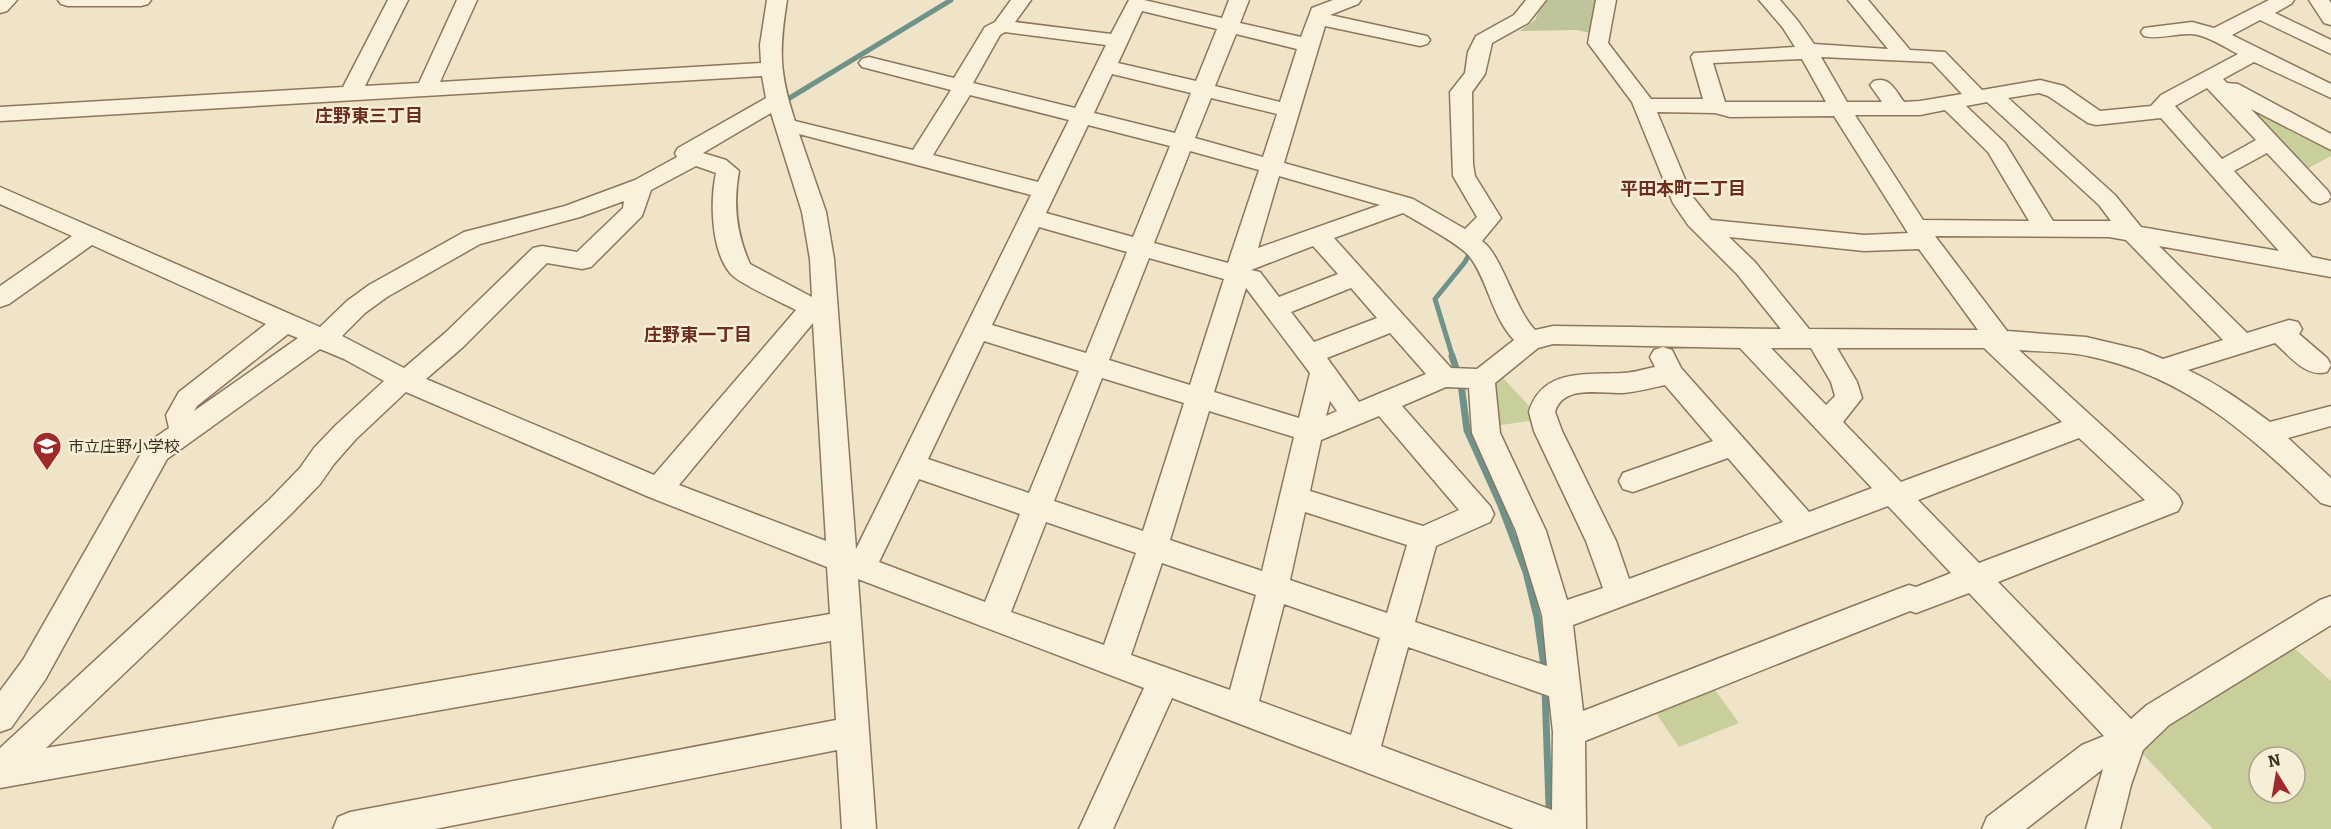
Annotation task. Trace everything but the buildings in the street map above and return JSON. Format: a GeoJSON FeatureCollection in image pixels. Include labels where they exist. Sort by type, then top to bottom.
{"type":"FeatureCollection","features":[{"type":"Feature","properties":{"kind":"street"},"geometry":{"type":"LineString","coordinates":[[0,7],[7,0]]}},
{"type":"Feature","properties":{"kind":"street"},"geometry":{"type":"LineString","coordinates":[[69,0],[141,0]]}},
{"type":"Feature","properties":{"kind":"street"},"geometry":{"type":"LineString","coordinates":[[351,93],[398,0]]}},
{"type":"Feature","properties":{"kind":"street"},"geometry":{"type":"LineString","coordinates":[[427,88],[467,0]]}},
{"type":"Feature","properties":{"kind":"street"},"geometry":{"type":"LineString","coordinates":[[777,0],[770,45],[770,69],[781,115],[814,212],[822,259],[819,306],[851,563],[846,625],[859,829]]}},
{"type":"Feature","properties":{"kind":"street"},"geometry":{"type":"LineString","coordinates":[[920,157],[992,31],[1002,26],[1020,0]]}},
{"type":"Feature","properties":{"kind":"street"},"geometry":{"type":"LineString","coordinates":[[993,619],[1239,0]]}},
{"type":"Feature","properties":{"kind":"street"},"geometry":{"type":"LineString","coordinates":[[1113,663],[1153,547],[1319,12],[1351,0]]}},
{"type":"Feature","properties":{"kind":"street"},"geometry":{"type":"LineString","coordinates":[[1473,247],[1489,218],[1464,176],[1461,92],[1480,81],[1475,74],[1478,52],[1483,40],[1521,19],[1536,0]]}},
{"type":"Feature","properties":{"kind":"street"},"geometry":{"type":"LineString","coordinates":[[1606,0],[1598,43],[1625,77],[1643,105],[1682,198],[1696,219],[1746,268],[1811,339],[1845,382],[1849,398],[1835,413],[1824,420]]}},
{"type":"Feature","properties":{"kind":"street"},"geometry":{"type":"LineString","coordinates":[[1569,732],[1909,598],[1916,600],[2168,503],[2083,425],[1995,339],[1921,235],[1840,110],[1791,25],[1769,0]]}},
{"type":"Feature","properties":{"kind":"street"},"geometry":{"type":"LineString","coordinates":[[1858,0],[1904,56]]}},
{"type":"Feature","properties":{"kind":"street"},"geometry":{"type":"LineString","coordinates":[[2216,35],[2284,0]]}},
{"type":"Feature","properties":{"kind":"street"},"geometry":{"type":"LineString","coordinates":[[2319,0],[2331,19]]}},
{"type":"Feature","properties":{"kind":"street"},"geometry":{"type":"LineString","coordinates":[[851,563],[912,465],[1137,2],[1308,45]]}},
{"type":"Feature","properties":{"kind":"street"},"geometry":{"type":"LineString","coordinates":[[2258,12],[2331,48]]}},
{"type":"Feature","properties":{"kind":"street"},"geometry":{"type":"LineString","coordinates":[[1317,18],[1420,40]]}},
{"type":"Feature","properties":{"kind":"street"},"geometry":{"type":"LineString","coordinates":[[1002,26],[1118,41]]}},
{"type":"Feature","properties":{"kind":"street"},"geometry":{"type":"LineString","coordinates":[[2151,32],[2192,28],[2216,35],[2331,92]]}},
{"type":"Feature","properties":{"kind":"street"},"geometry":{"type":"LineString","coordinates":[[1716,106],[1701,57],[1808,52],[1938,56],[2107,200],[2153,255],[2242,344]]}},
{"type":"Feature","properties":{"kind":"street"},"geometry":{"type":"LineString","coordinates":[[2254,54],[2162,106],[2304,264]]}},
{"type":"Feature","properties":{"kind":"street"},"geometry":{"type":"LineString","coordinates":[[869,63],[1271,165],[1405,204],[1473,247],[1516,326],[1530,341]]}},
{"type":"Feature","properties":{"kind":"street"},"geometry":{"type":"LineString","coordinates":[[1106,66],[1287,110]]}},
{"type":"Feature","properties":{"kind":"street"},"geometry":{"type":"LineString","coordinates":[[0,114],[770,69]]}},
{"type":"Feature","properties":{"kind":"street"},"geometry":{"type":"LineString","coordinates":[[2210,78],[2322,194]]}},
{"type":"Feature","properties":{"kind":"street"},"geometry":{"type":"LineString","coordinates":[[2210,78],[2331,142]]}},
{"type":"Feature","properties":{"kind":"street"},"geometry":{"type":"LineString","coordinates":[[1881,85],[1898,108]]}},
{"type":"Feature","properties":{"kind":"street"},"geometry":{"type":"LineString","coordinates":[[1643,105],[1716,106],[1730,110],[1898,108],[1951,104],[2040,86],[2056,91],[2096,118],[2167,111]]}},
{"type":"Feature","properties":{"kind":"street"},"geometry":{"type":"LineString","coordinates":[[1951,104],[1997,148],[2046,229]]}},
{"type":"Feature","properties":{"kind":"street"},"geometry":{"type":"LineString","coordinates":[[0,717],[34,670],[151,462],[181,426],[270,373],[309,335],[356,307],[386,285],[472,238],[495,230],[545,220],[643,185],[690,155],[781,115]]}},
{"type":"Feature","properties":{"kind":"street"},"geometry":{"type":"LineString","coordinates":[[781,115],[799,127],[1045,191]]}},
{"type":"Feature","properties":{"kind":"street"},"geometry":{"type":"LineString","coordinates":[[2219,170],[2270,142]]}},
{"type":"Feature","properties":{"kind":"street"},"geometry":{"type":"LineString","coordinates":[[690,155],[720,164],[728,171],[723,194],[724,224],[740,269],[819,306]]}},
{"type":"Feature","properties":{"kind":"street"},"geometry":{"type":"LineString","coordinates":[[0,771],[280,507],[310,476],[324,456],[346,432],[454,340],[542,254],[582,261],[634,211],[637,194],[643,185]]}},
{"type":"Feature","properties":{"kind":"street"},"geometry":{"type":"LineString","coordinates":[[0,195],[309,335],[353,352],[405,380],[659,489],[993,619],[1362,754],[1552,828],[1569,732],[1550,683],[1557,615],[1531,531],[1486,433],[1483,417],[1463,378],[1394,321],[1317,236]]}},
{"type":"Feature","properties":{"kind":"street"},"geometry":{"type":"LineString","coordinates":[[1239,268],[1405,204]]}},
{"type":"Feature","properties":{"kind":"street"},"geometry":{"type":"LineString","coordinates":[[1032,217],[1141,246],[1239,268],[1251,278],[1354,416]]}},
{"type":"Feature","properties":{"kind":"street"},"geometry":{"type":"LineString","coordinates":[[1706,227],[1864,243],[1921,235],[2046,229],[2109,229],[2331,269]]}},
{"type":"Feature","properties":{"kind":"street"},"geometry":{"type":"LineString","coordinates":[[0,298],[89,236]]}},
{"type":"Feature","properties":{"kind":"street"},"geometry":{"type":"LineString","coordinates":[[1274,309],[1355,277]]}},
{"type":"Feature","properties":{"kind":"street"},"geometry":{"type":"LineString","coordinates":[[659,489],[819,306]]}},
{"type":"Feature","properties":{"kind":"street"},"geometry":{"type":"LineString","coordinates":[[1316,363],[1394,321]]}},
{"type":"Feature","properties":{"kind":"street"},"geometry":{"type":"LineString","coordinates":[[978,330],[1308,431],[1320,430],[1384,403],[1463,378],[1530,341],[1553,335],[1747,339],[1995,339],[2086,346],[2123,354],[2162,369],[2214,396],[2266,434],[2331,495]]}},
{"type":"Feature","properties":{"kind":"street"},"geometry":{"type":"LineString","coordinates":[[2162,369],[2284,331],[2327,366]]}},
{"type":"Feature","properties":{"kind":"street"},"geometry":{"type":"LineString","coordinates":[[1654,338],[1671,374],[1804,526]]}},
{"type":"Feature","properties":{"kind":"street"},"geometry":{"type":"LineString","coordinates":[[1747,339],[2130,741]]}},
{"type":"Feature","properties":{"kind":"street"},"geometry":{"type":"LineString","coordinates":[[1241,709],[1273,588],[1308,431],[1316,363]]}},
{"type":"Feature","properties":{"kind":"street"},"geometry":{"type":"LineString","coordinates":[[1620,594],[1601,541],[1548,431],[1542,412],[1550,396],[1565,386],[1576,383],[1624,383],[1671,374]]}},
{"type":"Feature","properties":{"kind":"street"},"geometry":{"type":"LineString","coordinates":[[1293,497],[1424,538],[1480,514],[1384,403]]}},
{"type":"Feature","properties":{"kind":"street"},"geometry":{"type":"LineString","coordinates":[[2266,434],[2331,416]]}},
{"type":"Feature","properties":{"kind":"street"},"geometry":{"type":"LineString","coordinates":[[1557,615],[1581,610],[2083,425]]}},
{"type":"Feature","properties":{"kind":"street"},"geometry":{"type":"LineString","coordinates":[[1634,481],[1732,445]]}},
{"type":"Feature","properties":{"kind":"street"},"geometry":{"type":"LineString","coordinates":[[912,465],[1550,683]]}},
{"type":"Feature","properties":{"kind":"street"},"geometry":{"type":"LineString","coordinates":[[1362,754],[1424,538]]}},
{"type":"Feature","properties":{"kind":"street"},"geometry":{"type":"LineString","coordinates":[[1999,829],[2094,756],[2130,741],[2158,716],[2331,609]]}},
{"type":"Feature","properties":{"kind":"street"},"geometry":{"type":"LineString","coordinates":[[0,771],[846,625]]}},
{"type":"Feature","properties":{"kind":"street"},"geometry":{"type":"LineString","coordinates":[[1096,829],[1163,682]]}},
{"type":"Feature","properties":{"kind":"street"},"geometry":{"type":"LineString","coordinates":[[350,829],[853,732]]}},
{"type":"Feature","properties":{"kind":"street"},"geometry":{"type":"LineString","coordinates":[[2103,829],[2114,785],[2130,741]]}},
{"type":"Feature","properties":{"kind":"green space"},"geometry":{"type":"Polygon","coordinates":[[[1548,0],[1602,0],[1595,34],[1576,30],[1520,31],[1535,20],[1548,0]]]}},
{"type":"Feature","properties":{"kind":"green space"},"geometry":{"type":"Polygon","coordinates":[[[2239,102],[2331,147],[2331,156],[2303,171],[2239,102]]]}},
{"type":"Feature","properties":{"kind":"green space"},"geometry":{"type":"Polygon","coordinates":[[[1502,377],[1533,410],[1536,420],[1494,426],[1490,387],[1502,377]]]}},
{"type":"Feature","properties":{"kind":"green space"},"geometry":{"type":"Polygon","coordinates":[[[2293,647],[2331,681],[2331,829],[2213,829],[2141,752],[2156,732],[2293,647]]]}},
{"type":"Feature","properties":{"kind":"green space"},"geometry":{"type":"Polygon","coordinates":[[[1712,686],[1739,723],[1679,747],[1653,709],[1712,686]]]}},
{"type":"Feature","properties":{"kind":"waterway"},"geometry":{"type":"LineString","coordinates":[[783,102],[951,0]]}},
{"type":"Feature","properties":{"kind":"waterway"},"geometry":{"type":"LineString","coordinates":[[1453,358],[1435,299],[1465,262],[1472,249]]}},
{"type":"Feature","properties":{"kind":"waterway"},"geometry":{"type":"LineString","coordinates":[[1452,356],[1461,384],[1467,430],[1500,503],[1526,572],[1537,617],[1545,673]]}},
{"type":"Feature","properties":{"kind":"waterway"},"geometry":{"type":"LineString","coordinates":[[1545,689],[1549,806],[1552,829]]}},
{"type":"Feature","properties":{"kind":"place","name":"市立庄野小学校"},"geometry":{"type":"Point","coordinates":[47,472]}},
{"type":"Feature","properties":{"kind":"district","name":"庄野東三丁目"},"geometry":{"type":"Point","coordinates":[369,116]}},
{"type":"Feature","properties":{"kind":"district","name":"平田本町二丁目"},"geometry":{"type":"Point","coordinates":[1683,189]}},
{"type":"Feature","properties":{"kind":"district","name":"庄野東一丁目"},"geometry":{"type":"Point","coordinates":[698,335]}}]}
